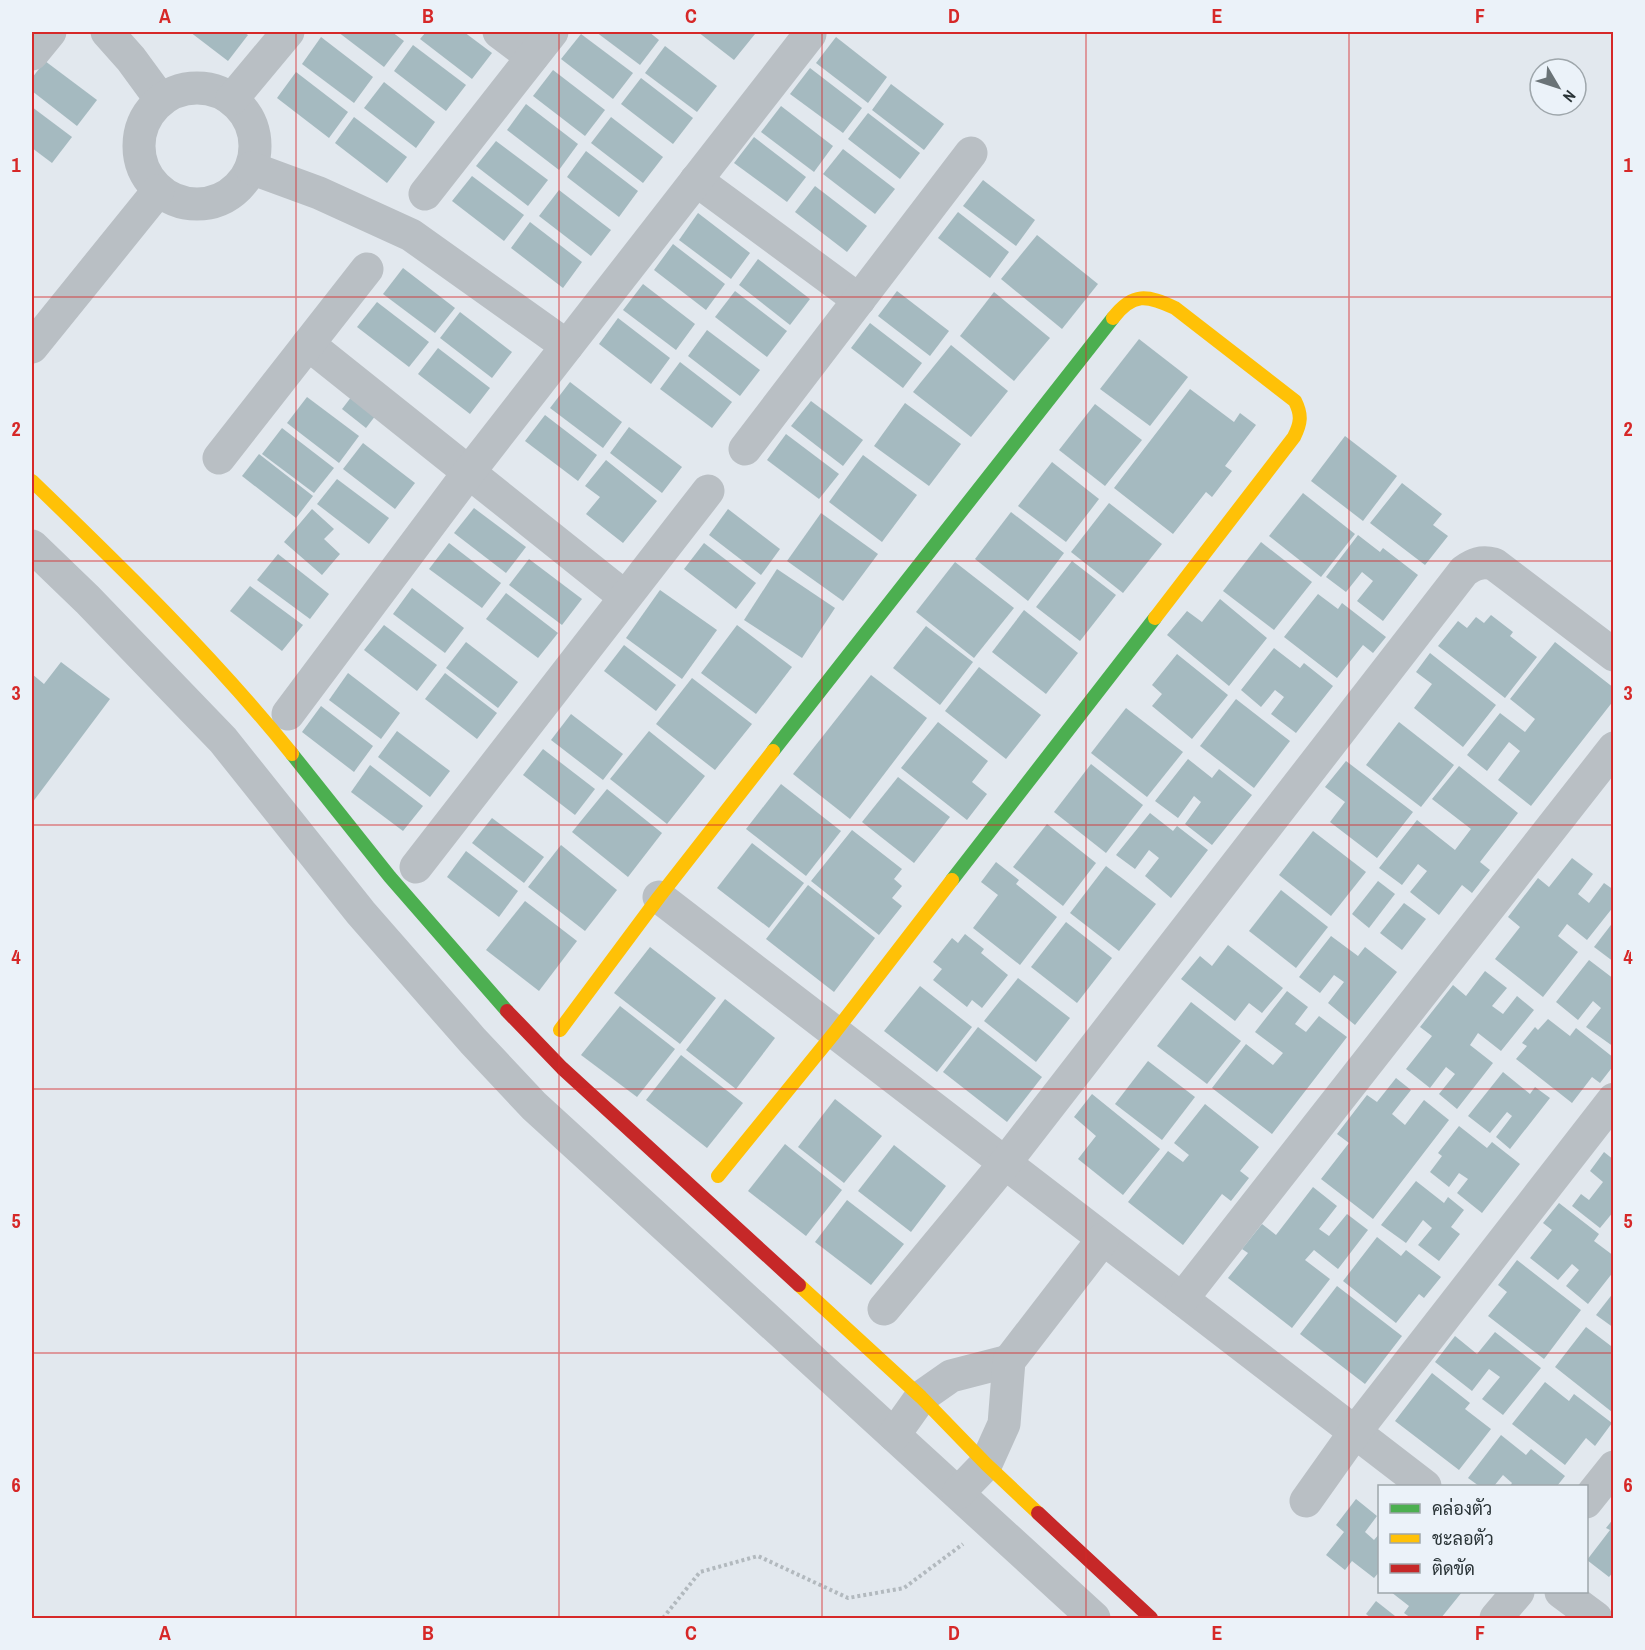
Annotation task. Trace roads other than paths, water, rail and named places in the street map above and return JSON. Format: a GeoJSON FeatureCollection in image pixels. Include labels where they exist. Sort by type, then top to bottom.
{"type":"FeatureCollection","features":[{"type":"Feature","properties":{"kind":"street"},"geometry":{"type":"LineString","coordinates":[[32,54],[50,32]]}},
{"type":"Feature","properties":{"kind":"street"},"geometry":{"type":"LineString","coordinates":[[107,32],[131,59],[161,100]]}},
{"type":"Feature","properties":{"kind":"street"},"geometry":{"type":"LineString","coordinates":[[232,99],[288,32]]}},
{"type":"Feature","properties":{"kind":"street"},"geometry":{"type":"LineString","coordinates":[[499,32],[532,57]]}},
{"type":"Feature","properties":{"kind":"street"},"geometry":{"type":"LineString","coordinates":[[425,194],[552,32]]}},
{"type":"Feature","properties":{"kind":"street"},"geometry":{"type":"LineString","coordinates":[[288,714],[469,472],[810,34]]}},
{"type":"Feature","properties":{"kind":"street"},"geometry":{"type":"LineString","coordinates":[[197,87],[216,90],[232,99],[245,113],[253,130],[255,150],[251,168],[242,184],[228,196],[210,204],[192,205],[173,201],[158,191],[145,175],[138,155],[139,134],[147,115],[161,100],[178,91],[197,87]]}},
{"type":"Feature","properties":{"kind":"street"},"geometry":{"type":"LineString","coordinates":[[745,449],[971,153]]}},
{"type":"Feature","properties":{"kind":"street"},"geometry":{"type":"LineString","coordinates":[[251,168],[319,193],[411,235],[567,346]]}},
{"type":"Feature","properties":{"kind":"street"},"geometry":{"type":"LineString","coordinates":[[696,180],[859,300]]}},
{"type":"Feature","properties":{"kind":"street"},"geometry":{"type":"LineString","coordinates":[[32,347],[158,191]]}},
{"type":"Feature","properties":{"kind":"street"},"geometry":{"type":"LineString","coordinates":[[219,458],[368,269]]}},
{"type":"Feature","properties":{"kind":"street"},"geometry":{"type":"LineString","coordinates":[[560,1030],[659,897],[1124,304],[1140,297],[1156,300],[1174,308],[1295,400],[1302,412],[1300,425],[1294,437],[834,1032],[718,1176]]}},
{"type":"Feature","properties":{"kind":"street"},"geometry":{"type":"LineString","coordinates":[[308,344],[625,597]]}},
{"type":"Feature","properties":{"kind":"street"},"geometry":{"type":"LineString","coordinates":[[32,482],[116,563],[252,704],[390,877],[501,1005],[562,1068],[921,1397],[986,1464],[1151,1618]]}},
{"type":"Feature","properties":{"kind":"street"},"geometry":{"type":"LineString","coordinates":[[417,867],[708,491]]}},
{"type":"Feature","properties":{"kind":"street"},"geometry":{"type":"LineString","coordinates":[[32,546],[88,600],[223,740],[362,913],[473,1041],[534,1106],[1094,1618]]}},
{"type":"Feature","properties":{"kind":"street"},"geometry":{"type":"LineString","coordinates":[[884,1309],[1005,1163],[1464,572],[1474,564],[1484,562],[1494,564],[1614,655]]}},
{"type":"Feature","properties":{"kind":"street"},"geometry":{"type":"LineString","coordinates":[[1182,1299],[1614,748]]}},
{"type":"Feature","properties":{"kind":"street"},"geometry":{"type":"LineString","coordinates":[[659,897],[1424,1485]]}},
{"type":"Feature","properties":{"kind":"street"},"geometry":{"type":"LineString","coordinates":[[1306,1501],[1355,1432],[1614,1099]]}},
{"type":"Feature","properties":{"kind":"street"},"geometry":{"type":"LineString","coordinates":[[957,1493],[986,1464],[1004,1424],[1010,1361],[1103,1239]]}},
{"type":"Feature","properties":{"kind":"street"},"geometry":{"type":"LineString","coordinates":[[894,1435],[921,1397],[951,1376],[1010,1361]]}},
{"type":"Feature","properties":{"kind":"street"},"geometry":{"type":"LineString","coordinates":[[1588,1501],[1614,1467]]}},
{"type":"Feature","properties":{"kind":"street"},"geometry":{"type":"LineString","coordinates":[[1497,1618],[1517,1593]]}},
{"type":"Feature","properties":{"kind":"street"},"geometry":{"type":"LineString","coordinates":[[1562,1593],[1596,1618]]}}]}
